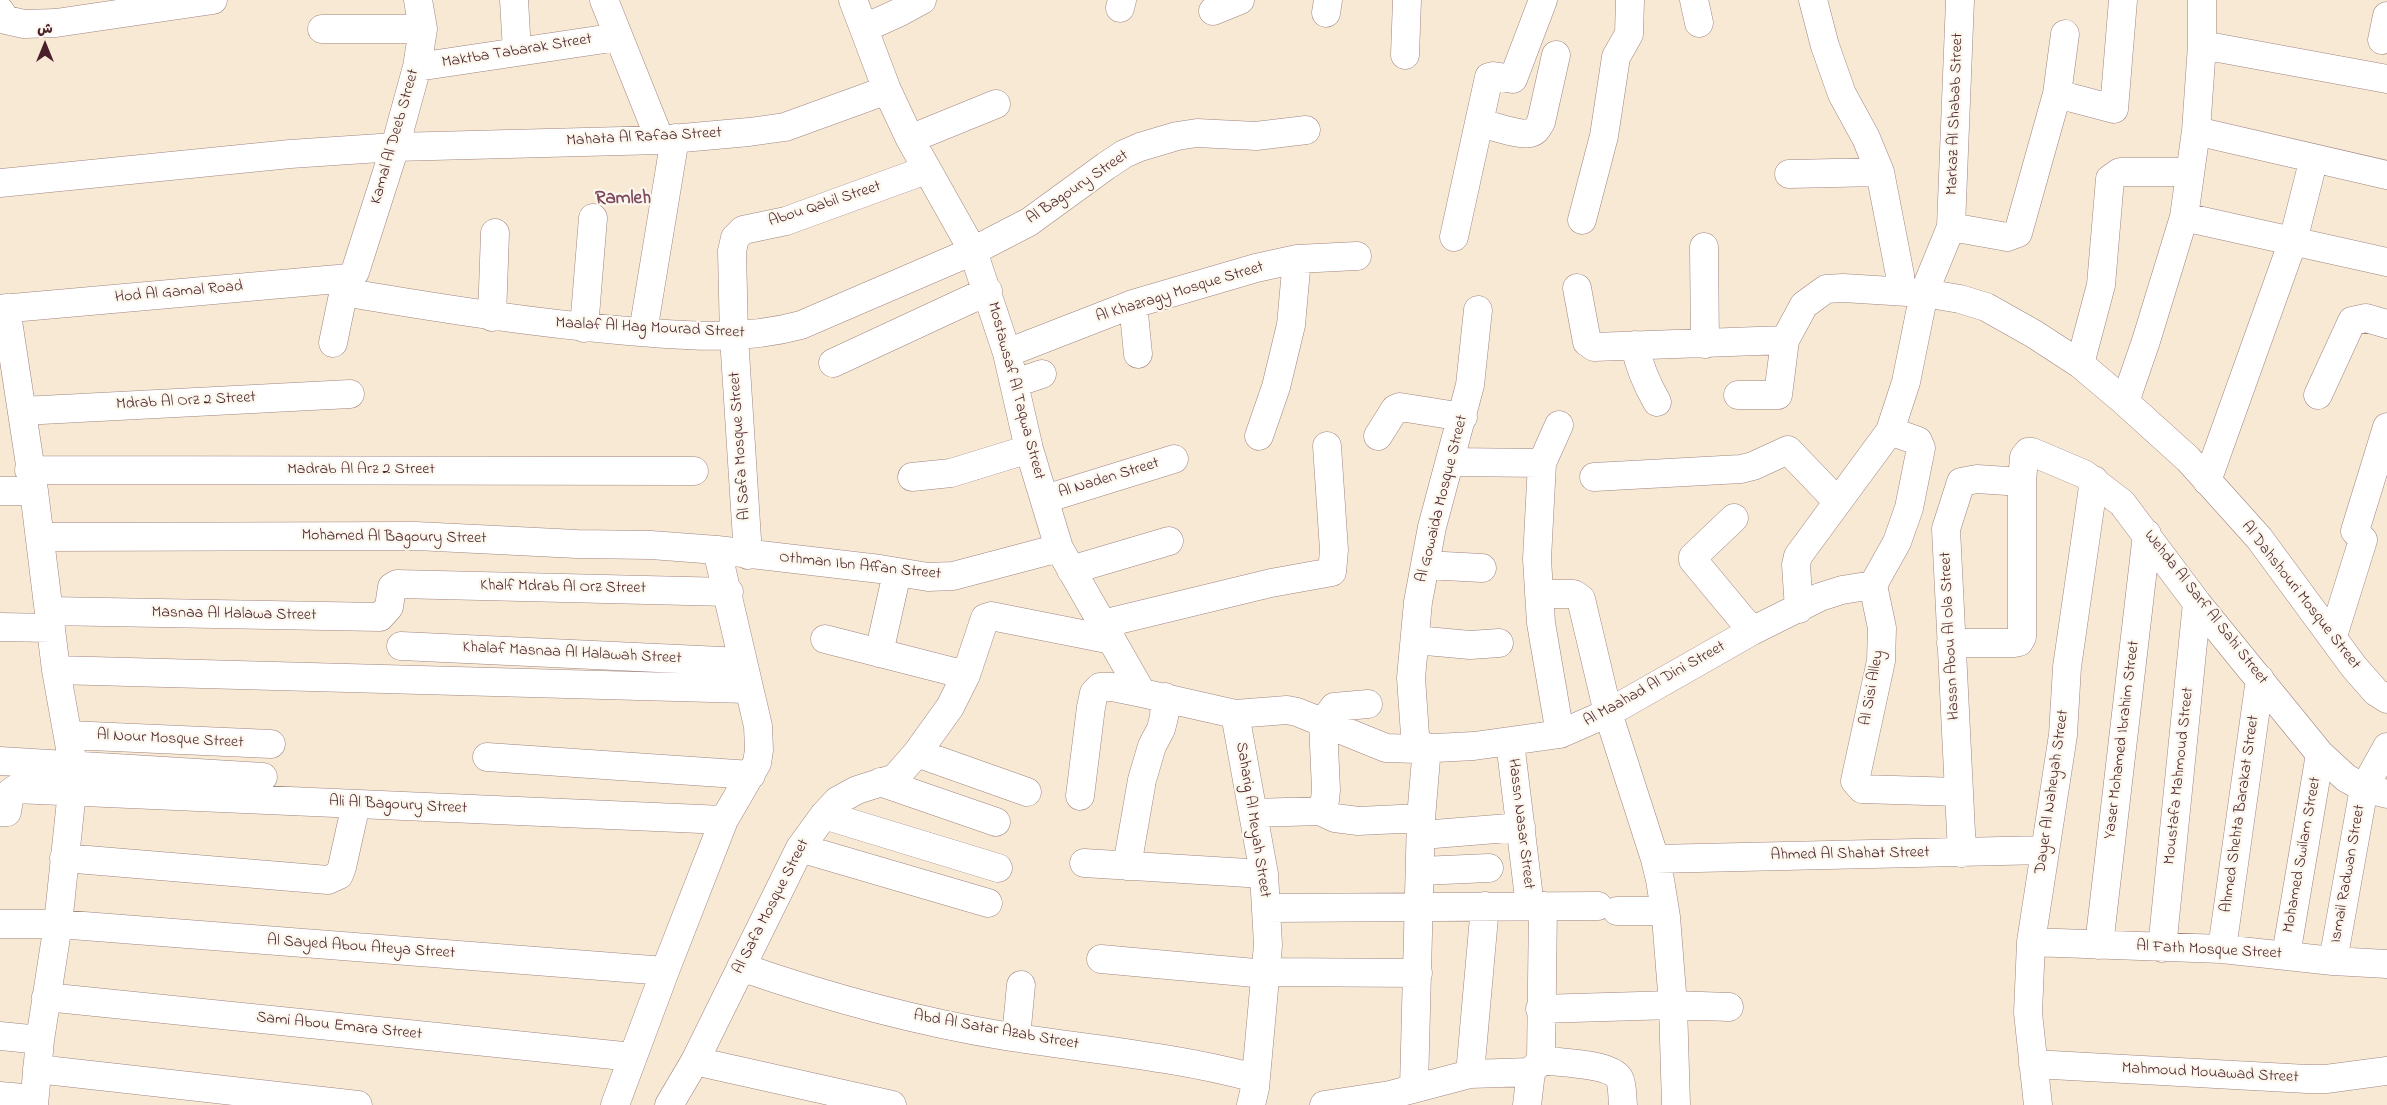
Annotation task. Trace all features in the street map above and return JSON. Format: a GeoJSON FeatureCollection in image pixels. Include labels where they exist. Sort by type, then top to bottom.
{"type":"FeatureCollection","features":[{"type":"Feature","properties":{"kind":"street"},"geometry":{"type":"LineString","coordinates":[[0,11],[6,20],[24,24],[56,22],[213,0]]}},
{"type":"Feature","properties":{"kind":"street","name":"Kamal Al Deeb Street"},"geometry":{"type":"LineString","coordinates":[[333,343],[348,281],[395,147],[417,67],[422,29],[418,0]]}},
{"type":"Feature","properties":{"kind":"street"},"geometry":{"type":"LineString","coordinates":[[514,0],[517,51]]}},
{"type":"Feature","properties":{"kind":"street"},"geometry":{"type":"LineString","coordinates":[[604,0],[618,37],[667,139],[643,332]]}},
{"type":"Feature","properties":{"kind":"street","name":"Mostawsaf Al Taqwa Street"},"geometry":{"type":"LineString","coordinates":[[852,0],[865,28],[887,90],[910,139],[973,251],[988,291],[1007,353],[1030,449],[1065,559],[1107,632],[1154,695]]}},
{"type":"Feature","properties":{"kind":"street"},"geometry":{"type":"LineString","coordinates":[[865,28],[922,0]]}},
{"type":"Feature","properties":{"kind":"street"},"geometry":{"type":"LineString","coordinates":[[1212,11],[1240,0]]}},
{"type":"Feature","properties":{"kind":"street"},"geometry":{"type":"LineString","coordinates":[[1405,55],[1407,0]]}},
{"type":"Feature","properties":{"kind":"street"},"geometry":{"type":"LineString","coordinates":[[1454,237],[1489,78],[1493,76],[1513,79],[1543,0]]}},
{"type":"Feature","properties":{"kind":"street"},"geometry":{"type":"LineString","coordinates":[[1582,220],[1604,136],[1615,62],[1629,34],[1630,0]]}},
{"type":"Feature","properties":{"kind":"street"},"geometry":{"type":"LineString","coordinates":[[1799,609],[1796,561],[1837,501],[1882,445],[1890,431],[1906,382],[1913,292],[1900,275],[1880,172],[1866,138],[1842,94],[1825,46],[1813,0]]}},
{"type":"Feature","properties":{"kind":"street","name":"Markaz Al Shabab Street"},"geometry":{"type":"LineString","coordinates":[[1913,292],[1951,228],[1960,0]]}},
{"type":"Feature","properties":{"kind":"street"},"geometry":{"type":"LineString","coordinates":[[2057,94],[2114,109],[2123,0]]}},
{"type":"Feature","properties":{"kind":"street"},"geometry":{"type":"LineString","coordinates":[[2125,402],[2184,217],[2196,131],[2202,45],[2202,0]]}},
{"type":"Feature","properties":{"kind":"street"},"geometry":{"type":"LineString","coordinates":[[322,29],[422,29]]}},
{"type":"Feature","properties":{"kind":"street"},"geometry":{"type":"LineString","coordinates":[[1951,228],[2007,237],[2018,234],[2057,94],[2065,34]]}},
{"type":"Feature","properties":{"kind":"street","name":"Maktba Tabarak Street"},"geometry":{"type":"LineString","coordinates":[[417,67],[618,37]]}},
{"type":"Feature","properties":{"kind":"street"},"geometry":{"type":"LineString","coordinates":[[2202,45],[2387,79]]}},
{"type":"Feature","properties":{"kind":"street"},"geometry":{"type":"LineString","coordinates":[[1479,123],[1522,133],[1530,133],[1537,129],[1541,122],[1556,55]]}},
{"type":"Feature","properties":{"kind":"street","name":"Mahata Al Rafaa Street"},"geometry":{"type":"LineString","coordinates":[[0,183],[290,154],[395,147],[667,139],[785,127],[887,90]]}},
{"type":"Feature","properties":{"kind":"street"},"geometry":{"type":"LineString","coordinates":[[910,139],[996,104]]}},
{"type":"Feature","properties":{"kind":"street","name":"Al Bagoury Street"},"geometry":{"type":"LineString","coordinates":[[973,251],[1029,222],[1106,166],[1124,154],[1140,147],[1177,136],[1198,133],[1256,136],[1306,130]]}},
{"type":"Feature","properties":{"kind":"street"},"geometry":{"type":"LineString","coordinates":[[2196,131],[2387,175]]}},
{"type":"Feature","properties":{"kind":"street"},"geometry":{"type":"LineString","coordinates":[[2207,481],[2293,241],[2314,158]]}},
{"type":"Feature","properties":{"kind":"street","name":"Abou Qabil Street"},"geometry":{"type":"LineString","coordinates":[[734,337],[732,251],[738,234],[743,230],[786,221],[926,170]]}},
{"type":"Feature","properties":{"kind":"street"},"geometry":{"type":"LineString","coordinates":[[1789,174],[1880,172]]}},
{"type":"Feature","properties":{"kind":"street"},"geometry":{"type":"LineString","coordinates":[[2080,364],[2101,285],[2110,179],[2120,172],[2190,172]]}},
{"type":"Feature","properties":{"kind":"street"},"geometry":{"type":"LineString","coordinates":[[2184,217],[2387,262]]}},
{"type":"Feature","properties":{"kind":"street"},"geometry":{"type":"LineString","coordinates":[[584,328],[593,218]]}},
{"type":"Feature","properties":{"kind":"street"},"geometry":{"type":"LineString","coordinates":[[492,317],[495,233]]}},
{"type":"Feature","properties":{"kind":"street"},"geometry":{"type":"LineString","coordinates":[[1704,246],[1705,344]]}},
{"type":"Feature","properties":{"kind":"street","name":"Maalaf Al Hag Mourad Street"},"geometry":{"type":"LineString","coordinates":[[348,281],[492,317],[584,328],[734,337],[771,333],[801,325],[973,251]]}},
{"type":"Feature","properties":{"kind":"street","name":"Al Khazragy Mosque Street"},"geometry":{"type":"LineString","coordinates":[[1007,353],[1133,304],[1256,268],[1297,259],[1357,256]]}},
{"type":"Feature","properties":{"kind":"street"},"geometry":{"type":"LineString","coordinates":[[1259,436],[1276,387],[1291,325],[1297,259]]}},
{"type":"Feature","properties":{"kind":"street","name":"Hod Al Gamal Road"},"geometry":{"type":"LineString","coordinates":[[3,308],[348,281]]}},
{"type":"Feature","properties":{"kind":"street"},"geometry":{"type":"LineString","coordinates":[[1578,288],[1586,337],[1589,345],[1594,347],[1785,340],[1778,395],[1738,394]]}},
{"type":"Feature","properties":{"kind":"street","name":"Al Dahshouri Mosque Street"},"geometry":{"type":"LineString","coordinates":[[1785,340],[1804,305],[1817,294],[1833,288],[1913,292],[1960,299],[1986,308],[2034,334],[2080,364],[2188,460],[2259,538],[2354,667],[2376,692],[2387,699]]}},
{"type":"Feature","properties":{"kind":"street"},"geometry":{"type":"LineString","coordinates":[[833,363],[988,291]]}},
{"type":"Feature","properties":{"kind":"street"},"geometry":{"type":"LineString","coordinates":[[1133,304],[1138,354]]}},
{"type":"Feature","properties":{"kind":"street"},"geometry":{"type":"LineString","coordinates":[[0,1096],[34,1102],[40,1040],[58,924],[73,778],[68,735],[56,670],[22,411],[3,308]]}},
{"type":"Feature","properties":{"kind":"street","name":"Al Gowaida Mosque Street"},"geometry":{"type":"LineString","coordinates":[[1420,907],[1422,748],[1411,678],[1418,602],[1432,527],[1463,417],[1470,385],[1478,310]]}},
{"type":"Feature","properties":{"kind":"street"},"geometry":{"type":"LineString","coordinates":[[2318,395],[2352,320],[2366,318],[2387,324]]}},
{"type":"Feature","properties":{"kind":"street","name":"Al Safa Mosque Street"},"geometry":{"type":"LineString","coordinates":[[734,337],[748,555]]}},
{"type":"Feature","properties":{"kind":"street"},"geometry":{"type":"LineString","coordinates":[[1635,345],[1639,365],[1646,384],[1657,402]]}},
{"type":"Feature","properties":{"kind":"street"},"geometry":{"type":"LineString","coordinates":[[1015,383],[1042,374]]}},
{"type":"Feature","properties":{"kind":"street","name":"Mdrab Al Orz 2 Street"},"geometry":{"type":"LineString","coordinates":[[22,411],[350,394]]}},
{"type":"Feature","properties":{"kind":"street"},"geometry":{"type":"LineString","coordinates":[[1378,436],[1395,409],[1400,407],[1463,417]]}},
{"type":"Feature","properties":{"kind":"street"},"geometry":{"type":"LineString","coordinates":[[1559,425],[1542,464],[1538,559],[1541,623],[1560,734]]}},
{"type":"Feature","properties":{"kind":"street"},"geometry":{"type":"LineString","coordinates":[[2333,636],[2363,540],[2355,531],[2387,427]]}},
{"type":"Feature","properties":{"kind":"street"},"geometry":{"type":"LineString","coordinates":[[1873,585],[1897,542],[1908,508],[1921,448],[1918,441],[1890,431]]}},
{"type":"Feature","properties":{"kind":"street"},"geometry":{"type":"LineString","coordinates":[[1107,632],[1271,583],[1330,573],[1333,570],[1334,550],[1327,446]]}},
{"type":"Feature","properties":{"kind":"street"},"geometry":{"type":"LineString","coordinates":[[912,476],[951,472],[1030,449]]}},
{"type":"Feature","properties":{"kind":"street"},"geometry":{"type":"LineString","coordinates":[[1594,477],[1741,468],[1753,466],[1788,450],[1837,501]]}},
{"type":"Feature","properties":{"kind":"street","name":"Wehda Al Sarf Al Sahi Street"},"geometry":{"type":"LineString","coordinates":[[2022,482],[2024,458],[2028,452],[2084,474],[2122,503],[2198,604],[2320,754],[2346,778],[2376,791]]}},
{"type":"Feature","properties":{"kind":"street","name":"Al Naden Street"},"geometry":{"type":"LineString","coordinates":[[1045,499],[1174,460]]}},
{"type":"Feature","properties":{"kind":"street"},"geometry":{"type":"LineString","coordinates":[[1450,462],[1542,464]]}},
{"type":"Feature","properties":{"kind":"street","name":"Madrab Al Arz 2 Street"},"geometry":{"type":"LineString","coordinates":[[0,491],[31,480],[694,471]]}},
{"type":"Feature","properties":{"kind":"street","name":"Hassn Abou Al Ola Street"},"geometry":{"type":"LineString","coordinates":[[1962,853],[1946,529],[1959,485],[1964,481],[1977,479],[2022,482]]}},
{"type":"Feature","properties":{"kind":"street","name":"Dayer Al Naheyah Street"},"geometry":{"type":"LineString","coordinates":[[2038,1105],[2028,1013],[2031,942],[2064,735],[2067,667],[2094,480]]}},
{"type":"Feature","properties":{"kind":"street"},"geometry":{"type":"LineString","coordinates":[[1951,643],[2014,643],[2019,642],[2022,637],[2022,482]]}},
{"type":"Feature","properties":{"kind":"street"},"geometry":{"type":"LineString","coordinates":[[1734,518],[1693,557],[1693,560],[1752,631]]}},
{"type":"Feature","properties":{"kind":"street","name":"Yaser Mohamed Ibrahim Street"},"geometry":{"type":"LineString","coordinates":[[2099,945],[2147,534]]}},
{"type":"Feature","properties":{"kind":"street","name":"Mohamed Al Bagoury Street"},"geometry":{"type":"LineString","coordinates":[[40,537],[416,536],[578,544],[651,544],[748,555]]}},
{"type":"Feature","properties":{"kind":"street","name":"Othman Ibn Affan Street"},"geometry":{"type":"LineString","coordinates":[[748,555],[928,577],[954,576],[1169,541]]}},
{"type":"Feature","properties":{"kind":"street"},"geometry":{"type":"LineString","coordinates":[[619,1104],[633,1057],[664,971],[724,820],[757,764],[759,739],[729,592],[717,550]]}},
{"type":"Feature","properties":{"kind":"street"},"geometry":{"type":"LineString","coordinates":[[1425,565],[1482,568]]}},
{"type":"Feature","properties":{"kind":"street"},"geometry":{"type":"LineString","coordinates":[[879,653],[897,573]]}},
{"type":"Feature","properties":{"kind":"street","name":"Masnaa Al Halawa Street"},"geometry":{"type":"LineString","coordinates":[[50,620],[380,617],[389,608],[392,587],[397,584]]}},
{"type":"Feature","properties":{"kind":"street","name":"Khalf Mdrab Al Orz Street"},"geometry":{"type":"LineString","coordinates":[[397,584],[729,592]]}},
{"type":"Feature","properties":{"kind":"street","name":"Al Maahad Al Dini Street"},"geometry":{"type":"LineString","coordinates":[[1080,796],[1094,693],[1100,688],[1107,687],[1154,695],[1235,714],[1287,710],[1323,722],[1386,748],[1474,746],[1510,742],[1560,734],[1608,713],[1752,631],[1820,597],[1842,590],[1873,585]]}},
{"type":"Feature","properties":{"kind":"street","name":"Al Sisi Alley"},"geometry":{"type":"LineString","coordinates":[[1873,585],[1882,628],[1881,661],[1855,781],[1862,789],[1958,792]]}},
{"type":"Feature","properties":{"kind":"street"},"geometry":{"type":"LineString","coordinates":[[1539,594],[1574,594],[1581,599],[1608,713],[1655,859],[1665,911],[1673,1005],[1676,1105]]}},
{"type":"Feature","properties":{"kind":"street","name":"Moustafa Mahmoud Street"},"geometry":{"type":"LineString","coordinates":[[2162,948],[2198,604]]}},
{"type":"Feature","properties":{"kind":"street","name":"Al Safa Mosque Street"},"geometry":{"type":"LineString","coordinates":[[669,1105],[695,1061],[800,848],[824,815],[844,798],[857,790],[895,778],[917,754],[950,707],[966,675],[985,618],[991,616],[1107,632]]}},
{"type":"Feature","properties":{"kind":"street"},"geometry":{"type":"LineString","coordinates":[[0,627],[50,620]]}},
{"type":"Feature","properties":{"kind":"street"},"geometry":{"type":"LineString","coordinates":[[825,639],[966,675]]}},
{"type":"Feature","properties":{"kind":"street"},"geometry":{"type":"LineString","coordinates":[[1415,640],[1470,645],[1499,643]]}},
{"type":"Feature","properties":{"kind":"street","name":"Khalaf Masnaa Al Halawah Street"},"geometry":{"type":"LineString","coordinates":[[400,646],[743,662]]}},
{"type":"Feature","properties":{"kind":"street"},"geometry":{"type":"LineString","coordinates":[[56,670],[748,690]]}},
{"type":"Feature","properties":{"kind":"street","name":"Ahmed Shehta Barakat Street"},"geometry":{"type":"LineString","coordinates":[[2222,949],[2260,679]]}},
{"type":"Feature","properties":{"kind":"street"},"geometry":{"type":"LineString","coordinates":[[1127,866],[1142,780],[1152,746],[1161,729],[1164,717],[1154,695]]}},
{"type":"Feature","properties":{"kind":"street"},"geometry":{"type":"LineString","coordinates":[[1320,811],[1325,800],[1326,790],[1323,722],[1334,707],[1368,704]]}},
{"type":"Feature","properties":{"kind":"street","name":"Saharig Al Meyah Street"},"geometry":{"type":"LineString","coordinates":[[1235,714],[1264,874],[1268,945],[1251,1105]]}},
{"type":"Feature","properties":{"kind":"street","name":"Al Nour Mosque Street"},"geometry":{"type":"LineString","coordinates":[[68,735],[271,744]]}},
{"type":"Feature","properties":{"kind":"street","name":"Hassn Nasar Street"},"geometry":{"type":"LineString","coordinates":[[1510,742],[1521,827],[1537,906],[1540,1009],[1536,1066],[1527,1105]]}},
{"type":"Feature","properties":{"kind":"street","name":"Ismail Radwan Street"},"geometry":{"type":"LineString","coordinates":[[2333,961],[2387,747]]}},
{"type":"Feature","properties":{"kind":"street"},"geometry":{"type":"LineString","coordinates":[[917,754],[1027,792]]}},
{"type":"Feature","properties":{"kind":"street","name":"Mohamed Swilam Street"},"geometry":{"type":"LineString","coordinates":[[2286,955],[2320,754]]}},
{"type":"Feature","properties":{"kind":"street"},"geometry":{"type":"LineString","coordinates":[[487,757],[751,775]]}},
{"type":"Feature","properties":{"kind":"street"},"geometry":{"type":"LineString","coordinates":[[0,762],[73,778]]}},
{"type":"Feature","properties":{"kind":"street"},"geometry":{"type":"LineString","coordinates":[[0,812],[7,812],[10,793],[15,789],[73,778],[263,777]]}},
{"type":"Feature","properties":{"kind":"street","name":"Ali Al Bagoury Street"},"geometry":{"type":"LineString","coordinates":[[73,778],[356,804],[724,820]]}},
{"type":"Feature","properties":{"kind":"street"},"geometry":{"type":"LineString","coordinates":[[880,782],[996,822]]}},
{"type":"Feature","properties":{"kind":"street"},"geometry":{"type":"LineString","coordinates":[[64,858],[328,880],[339,875],[342,867],[356,804]]}},
{"type":"Feature","properties":{"kind":"street"},"geometry":{"type":"LineString","coordinates":[[1254,813],[1320,811],[1335,818],[1422,827],[1521,827]]}},
{"type":"Feature","properties":{"kind":"street"},"geometry":{"type":"LineString","coordinates":[[824,815],[998,868]]}},
{"type":"Feature","properties":{"kind":"street"},"geometry":{"type":"LineString","coordinates":[[800,848],[988,903]]}},
{"type":"Feature","properties":{"kind":"street","name":"Ahmed Al Shahat Street"},"geometry":{"type":"LineString","coordinates":[[1655,859],[2046,850]]}},
{"type":"Feature","properties":{"kind":"street"},"geometry":{"type":"LineString","coordinates":[[1084,863],[1264,874]]}},
{"type":"Feature","properties":{"kind":"street"},"geometry":{"type":"LineString","coordinates":[[1421,871],[1489,868]]}},
{"type":"Feature","properties":{"kind":"street"},"geometry":{"type":"LineString","coordinates":[[1470,1074],[1485,906]]}},
{"type":"Feature","properties":{"kind":"street"},"geometry":{"type":"LineString","coordinates":[[1266,908],[1537,906],[1665,911]]}},
{"type":"Feature","properties":{"kind":"street"},"geometry":{"type":"LineString","coordinates":[[1397,1096],[1418,973],[1420,907]]}},
{"type":"Feature","properties":{"kind":"street","name":"Al Sayed Abou Ateya Street"},"geometry":{"type":"LineString","coordinates":[[0,924],[58,924],[664,971]]}},
{"type":"Feature","properties":{"kind":"street","name":"Al Fath Mosque Street"},"geometry":{"type":"LineString","coordinates":[[2031,942],[2222,949],[2333,961],[2387,964]]}},
{"type":"Feature","properties":{"kind":"street"},"geometry":{"type":"LineString","coordinates":[[1100,959],[1266,973],[1418,973]]}},
{"type":"Feature","properties":{"kind":"street","name":"Abd Al Satar Azab Street"},"geometry":{"type":"LineString","coordinates":[[740,967],[819,994],[880,1010],[1016,1037],[1211,1066],[1255,1078]]}},
{"type":"Feature","properties":{"kind":"street"},"geometry":{"type":"LineString","coordinates":[[1016,1037],[1021,986]]}},
{"type":"Feature","properties":{"kind":"street","name":"Sami Abou Emara Street"},"geometry":{"type":"LineString","coordinates":[[46,997],[633,1057]]}},
{"type":"Feature","properties":{"kind":"street"},"geometry":{"type":"LineString","coordinates":[[1540,1009],[1673,1005],[1729,1007]]}},
{"type":"Feature","properties":{"kind":"street"},"geometry":{"type":"LineString","coordinates":[[0,1036],[40,1040]]}},
{"type":"Feature","properties":{"kind":"street"},"geometry":{"type":"LineString","coordinates":[[695,1061],[892,1105]]}},
{"type":"Feature","properties":{"kind":"street","name":"Mahmoud Mouawad Street"},"geometry":{"type":"LineString","coordinates":[[2033,1064],[2306,1079],[2326,1079],[2387,1071]]}},
{"type":"Feature","properties":{"kind":"street"},"geometry":{"type":"LineString","coordinates":[[1324,1105],[1397,1096],[1470,1074],[1536,1066],[1604,1068],[1614,1073],[1620,1080],[1623,1105]]}},
{"type":"Feature","properties":{"kind":"street"},"geometry":{"type":"LineString","coordinates":[[37,1069],[358,1105]]}},
{"type":"Feature","properties":{"kind":"district","name":"Ramleh"},"geometry":{"type":"Point","coordinates":[623,200]}}]}
